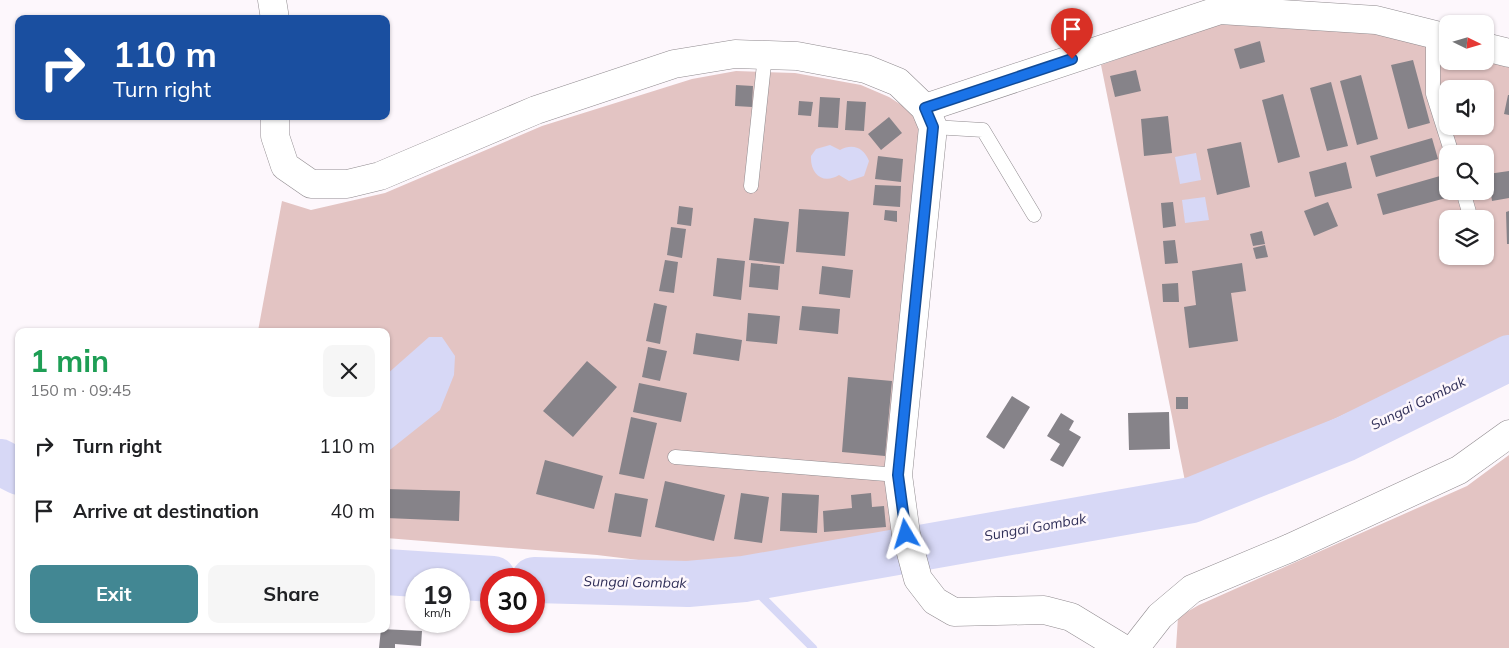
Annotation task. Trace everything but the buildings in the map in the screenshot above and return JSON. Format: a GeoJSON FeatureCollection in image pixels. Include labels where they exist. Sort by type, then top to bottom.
{"type":"FeatureCollection","features":[{"type":"Feature","properties":{"kind":"street"},"geometry":{"type":"LineString","coordinates":[[272,0],[274,15]]}},
{"type":"Feature","properties":{"kind":"street"},"geometry":{"type":"LineString","coordinates":[[929,117],[1220,10],[1376,20],[1439,36]]}},
{"type":"Feature","properties":{"kind":"street"},"geometry":{"type":"LineString","coordinates":[[1494,49],[1509,53]]}},
{"type":"Feature","properties":{"kind":"street"},"geometry":{"type":"LineString","coordinates":[[276,120],[276,136],[285,166],[311,184],[347,184],[380,176],[536,110],[674,64],[735,54],[797,56],[866,69],[898,82],[929,117],[898,475],[906,534],[918,579],[935,601],[954,612],[1044,610],[1071,617],[1122,648]]}},
{"type":"Feature","properties":{"kind":"street"},"geometry":{"type":"LineString","coordinates":[[1135,648],[1160,616],[1192,589],[1290,548],[1459,470],[1509,434]]}},
{"type":"Feature","properties":{"kind":"lane"},"geometry":{"type":"LineString","coordinates":[[1439,44],[1433,94],[1449,145]]}},
{"type":"Feature","properties":{"kind":"lane"},"geometry":{"type":"LineString","coordinates":[[751,186],[765,55]]}},
{"type":"Feature","properties":{"kind":"lane"},"geometry":{"type":"LineString","coordinates":[[929,117],[983,130],[1034,215]]}},
{"type":"Feature","properties":{"kind":"lane"},"geometry":{"type":"LineString","coordinates":[[675,456],[898,475]]}},
{"type":"Feature","properties":{"kind":"shaded area"},"geometry":{"type":"Polygon","coordinates":[[[1222,22],[1375,31],[1439,48],[1439,70],[1494,70],[1494,61],[1509,65],[1509,339],[1308,431],[1185,481],[1101,65],[1222,22]]]}},
{"type":"Feature","properties":{"kind":"shaded area"},"geometry":{"type":"Polygon","coordinates":[[[736,71],[795,73],[861,85],[889,97],[914,113],[921,128],[893,534],[742,563],[688,566],[597,555],[390,538],[390,328],[259,328],[282,201],[311,210],[385,193],[542,126],[692,79],[736,71]]]}},
{"type":"Feature","properties":{"kind":"shaded area"},"geometry":{"type":"Polygon","coordinates":[[[1509,455],[1509,648],[1176,648],[1178,617],[1199,605],[1467,486],[1509,455]]]}},
{"type":"Feature","properties":{"kind":"water"},"geometry":{"type":"Polygon","coordinates":[[[830,145],[840,150],[854,147],[861,150],[869,161],[864,176],[849,181],[839,175],[828,179],[815,173],[811,156],[816,149],[830,145]]]}},
{"type":"Feature","properties":{"kind":"water"},"geometry":{"type":"Polygon","coordinates":[[[1196,153],[1201,180],[1180,184],[1175,157],[1196,153]]]}},
{"type":"Feature","properties":{"kind":"water"},"geometry":{"type":"Polygon","coordinates":[[[1205,197],[1209,220],[1185,223],[1182,200],[1205,197]]]}},
{"type":"Feature","properties":{"kind":"water"},"geometry":{"type":"Polygon","coordinates":[[[429,337],[442,337],[455,356],[454,375],[440,410],[390,450],[390,371],[429,337]]]}},
{"type":"Feature","properties":{"kind":"waterway","name":"Sungai Gombak"},"geometry":{"type":"LineString","coordinates":[[545,580],[688,584],[744,579],[1192,500],[1345,439],[1509,358]]}},
{"type":"Feature","properties":{"kind":"waterway","name":"Sungai Gombak"},"geometry":{"type":"LineString","coordinates":[[0,462],[15,470]]}},
{"type":"Feature","properties":{"kind":"waterway","name":"Sungai Gombak"},"geometry":{"type":"LineString","coordinates":[[390,572],[480,578]]}},
{"type":"Feature","properties":{"kind":"waterway"},"geometry":{"type":"LineString","coordinates":[[744,579],[813,648]]}},
{"type":"Feature","properties":{"kind":"route"},"geometry":{"type":"LineString","coordinates":[[906,534],[898,475],[933,127],[925,108],[1072,59]]}}]}
